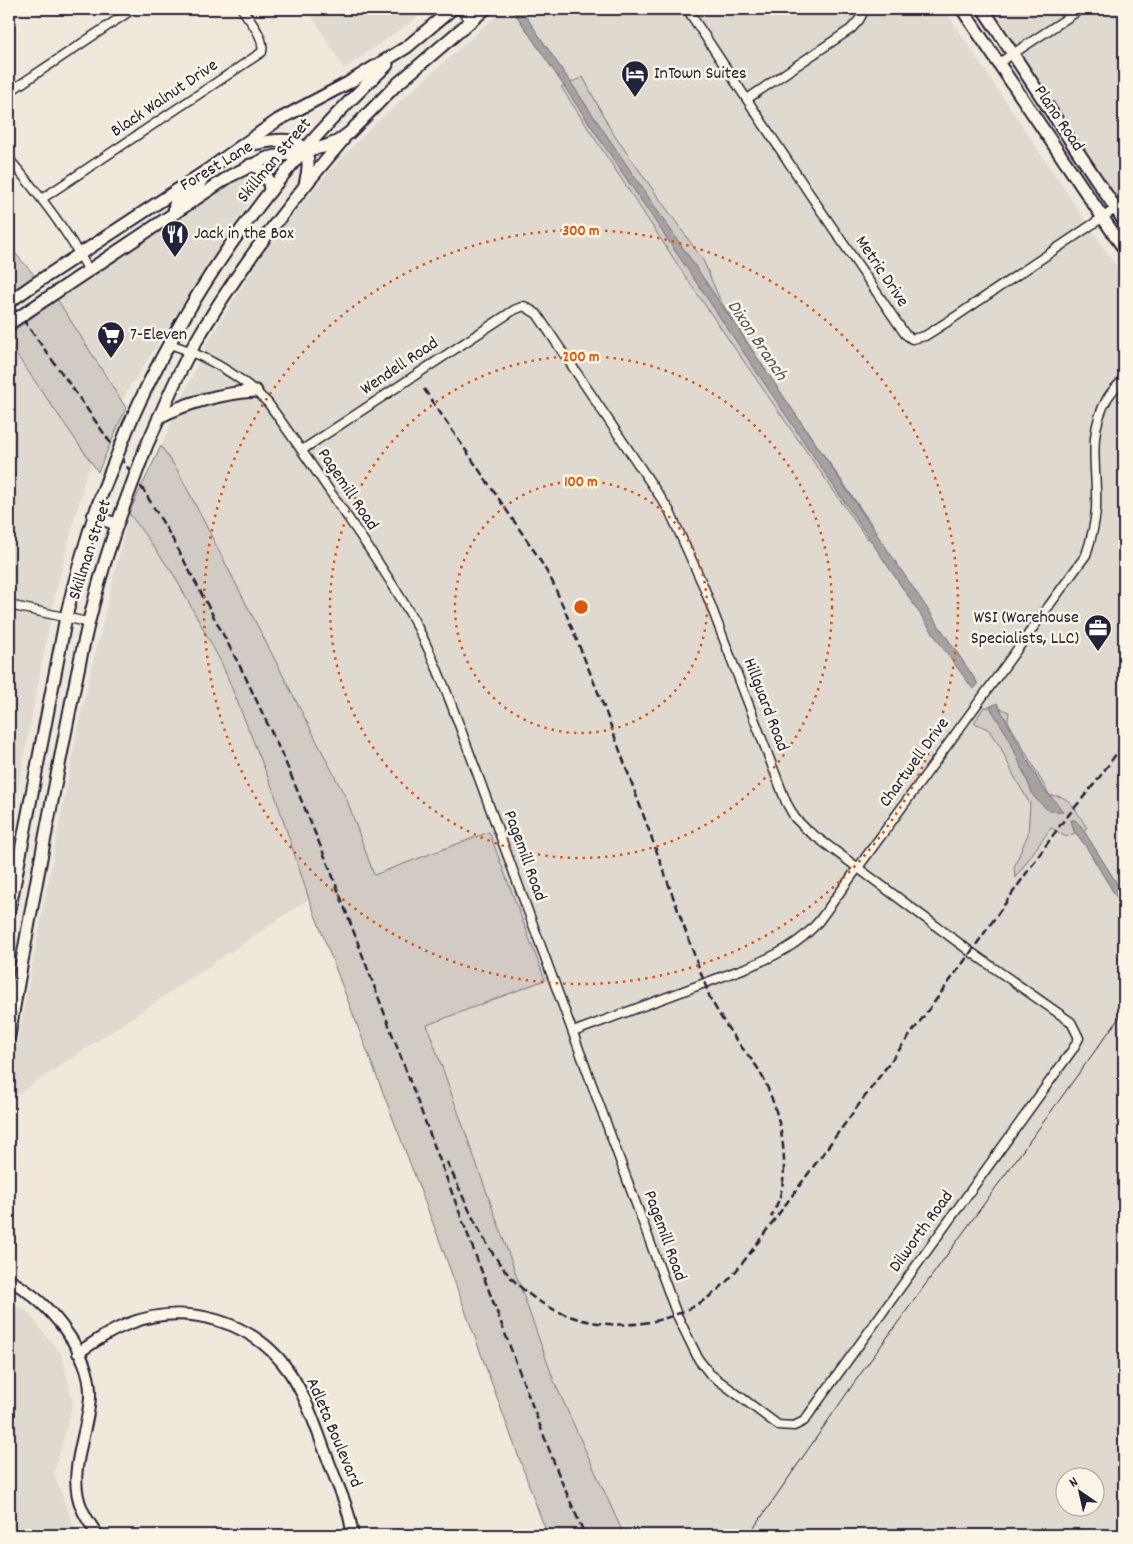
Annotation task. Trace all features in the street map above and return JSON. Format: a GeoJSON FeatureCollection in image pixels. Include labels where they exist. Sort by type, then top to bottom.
{"type":"FeatureCollection","features":[{"type":"Feature","properties":{"kind":"main road","name":"Forest Lane"},"geometry":{"type":"LineString","coordinates":[[9,302],[206,171],[278,120],[348,83],[407,48],[452,9]]}},
{"type":"Feature","properties":{"kind":"main road"},"geometry":{"type":"LineString","coordinates":[[462,9],[472,18]]}},
{"type":"Feature","properties":{"kind":"main road","name":"Forest Lane"},"geometry":{"type":"LineString","coordinates":[[9,324],[250,165],[267,158],[323,148],[337,142],[349,133],[395,86],[472,18],[485,9]]}},
{"type":"Feature","properties":{"kind":"main road","name":"Plano Road"},"geometry":{"type":"LineString","coordinates":[[962,9],[1124,249]]}},
{"type":"Feature","properties":{"kind":"main road","name":"Plano Road"},"geometry":{"type":"LineString","coordinates":[[983,9],[1120,205],[1124,221]]}},
{"type":"Feature","properties":{"kind":"main road","name":"Skillman Street"},"geometry":{"type":"LineString","coordinates":[[9,912],[66,617],[78,568],[93,516],[129,425],[170,344],[213,271],[240,231],[270,191],[346,105],[407,48]]}},
{"type":"Feature","properties":{"kind":"main road","name":"Skillman Street"},"geometry":{"type":"LineString","coordinates":[[9,1036],[87,622],[116,524],[146,447],[191,350],[254,253],[305,185],[349,133]]}},
{"type":"Feature","properties":{"kind":"main road"},"geometry":{"type":"LineString","coordinates":[[241,146],[291,140],[305,150],[308,165],[305,185]]}},
{"type":"Feature","properties":{"kind":"main road"},"geometry":{"type":"LineString","coordinates":[[250,165],[260,167],[266,172],[270,180],[270,191]]}},
{"type":"Feature","properties":{"kind":"main road"},"geometry":{"type":"LineString","coordinates":[[175,213],[173,207],[176,201],[198,186],[206,171]]}},
{"type":"Feature","properties":{"kind":"main road"},"geometry":{"type":"LineString","coordinates":[[159,417],[182,406],[241,392],[256,391]]}},
{"type":"Feature","properties":{"kind":"main road"},"geometry":{"type":"LineString","coordinates":[[93,516],[116,524]]}},
{"type":"Feature","properties":{"kind":"main road"},"geometry":{"type":"LineString","coordinates":[[23,834],[45,838]]}},
{"type":"Feature","properties":{"kind":"street"},"geometry":{"type":"LineString","coordinates":[[9,92],[133,9]]}},
{"type":"Feature","properties":{"kind":"street","name":"Black Walnut Drive"},"geometry":{"type":"LineString","coordinates":[[43,198],[262,52],[261,38],[242,9]]}},
{"type":"Feature","properties":{"kind":"street","name":"Metric Drive"},"geometry":{"type":"LineString","coordinates":[[686,9],[865,276],[905,334],[912,339],[925,336],[1120,205]]}},
{"type":"Feature","properties":{"kind":"street"},"geometry":{"type":"LineString","coordinates":[[747,99],[851,29],[865,9]]}},
{"type":"Feature","properties":{"kind":"street"},"geometry":{"type":"LineString","coordinates":[[999,64],[1081,9]]}},
{"type":"Feature","properties":{"kind":"street"},"geometry":{"type":"LineString","coordinates":[[9,158],[43,198],[89,270]]}},
{"type":"Feature","properties":{"kind":"street","name":"Hillguard Road"},"geometry":{"type":"LineString","coordinates":[[514,310],[524,306],[537,314],[669,510],[703,585],[786,802],[795,818],[807,830],[857,868],[1071,1022],[1079,1038]]}},
{"type":"Feature","properties":{"kind":"street","name":"Wendell Road"},"geometry":{"type":"LineString","coordinates":[[302,450],[514,310]]}},
{"type":"Feature","properties":{"kind":"street","name":"Pagemill Road"},"geometry":{"type":"LineString","coordinates":[[170,344],[191,350],[231,373],[256,391],[268,403],[391,582],[419,630],[476,769],[677,1314],[699,1360],[710,1374],[778,1425]]}},
{"type":"Feature","properties":{"kind":"street","name":"Chartwell Drive"},"geometry":{"type":"LineString","coordinates":[[573,1032],[775,956],[797,942],[812,929],[1086,555],[1092,535],[1096,510],[1093,441],[1099,417],[1107,398],[1124,378]]}},
{"type":"Feature","properties":{"kind":"street"},"geometry":{"type":"LineString","coordinates":[[9,605],[87,622]]}},
{"type":"Feature","properties":{"kind":"street","name":"Dilworth Road"},"geometry":{"type":"LineString","coordinates":[[778,1425],[794,1426],[804,1421],[1073,1049],[1079,1038]]}},
{"type":"Feature","properties":{"kind":"street"},"geometry":{"type":"LineString","coordinates":[[9,1280],[30,1293],[47,1308],[63,1327],[86,1369],[90,1395],[76,1478],[77,1492],[81,1508],[98,1535]]}},
{"type":"Feature","properties":{"kind":"street","name":"Adleta Boulevard"},"geometry":{"type":"LineString","coordinates":[[78,1353],[127,1324],[170,1314],[194,1315],[208,1318],[232,1325],[249,1334],[272,1352],[290,1372],[298,1385],[345,1503],[353,1535]]}},
{"type":"Feature","properties":{"kind":"shaded area"},"geometry":{"type":"Polygon","coordinates":[[[308,9],[429,9],[344,69],[308,9]]]}},
{"type":"Feature","properties":{"kind":"shaded area"},"geometry":{"type":"Polygon","coordinates":[[[504,9],[944,9],[1124,278],[1124,1535],[624,1535],[554,1381],[347,800],[178,471],[161,446],[208,341],[270,242],[331,169],[377,122],[504,9]]]}},
{"type":"Feature","properties":{"kind":"shaded area"},"geometry":{"type":"Polygon","coordinates":[[[512,9],[521,9],[977,682],[977,686],[973,689],[943,648],[512,9]]]}},
{"type":"Feature","properties":{"kind":"shaded area"},"geometry":{"type":"Polygon","coordinates":[[[993,9],[1124,9],[1124,207],[993,9]]]}},
{"type":"Feature","properties":{"kind":"shaded area"},"geometry":{"type":"Polygon","coordinates":[[[583,77],[612,132],[703,260],[720,300],[765,370],[877,532],[867,539],[691,285],[561,87],[583,77]]]}},
{"type":"Feature","properties":{"kind":"shaded area"},"geometry":{"type":"Polygon","coordinates":[[[247,172],[261,183],[126,393],[86,475],[55,594],[12,820],[9,815],[9,334],[57,299],[247,172]]]}},
{"type":"Feature","properties":{"kind":"shaded area"},"geometry":{"type":"Polygon","coordinates":[[[9,246],[36,277],[9,292],[9,246]]]}},
{"type":"Feature","properties":{"kind":"shaded area"},"geometry":{"type":"Polygon","coordinates":[[[57,299],[126,408],[98,472],[9,344],[9,334],[57,299]]]}},
{"type":"Feature","properties":{"kind":"shaded area"},"geometry":{"type":"Polygon","coordinates":[[[161,446],[178,471],[347,800],[374,875],[489,832],[545,980],[427,1025],[554,1381],[624,1535],[548,1535],[439,1239],[309,899],[274,792],[222,664],[174,575],[129,513],[161,446]]]}},
{"type":"Feature","properties":{"kind":"shaded area"},"geometry":{"type":"Polygon","coordinates":[[[129,513],[174,575],[222,664],[274,792],[309,899],[9,1100],[9,1085],[81,713],[129,513]]]}},
{"type":"Feature","properties":{"kind":"shaded area"},"geometry":{"type":"Polygon","coordinates":[[[997,703],[1042,787],[1063,812],[1049,811],[1034,797],[1009,738],[991,709],[991,706],[997,703]]]}},
{"type":"Feature","properties":{"kind":"shaded area"},"geometry":{"type":"Polygon","coordinates":[[[984,707],[997,707],[1009,712],[1008,721],[1050,796],[1057,796],[1068,801],[1087,828],[1066,837],[1051,828],[1015,878],[1014,867],[1028,834],[1030,804],[1001,748],[988,729],[974,723],[984,707]]]}},
{"type":"Feature","properties":{"kind":"shaded area"},"geometry":{"type":"Polygon","coordinates":[[[1071,820],[1075,820],[1081,826],[1124,895],[1124,910],[1085,845],[1074,831],[1071,820]]]}},
{"type":"Feature","properties":{"kind":"shaded area"},"geometry":{"type":"Polygon","coordinates":[[[9,1304],[25,1309],[62,1355],[73,1403],[54,1474],[77,1535],[9,1535],[9,1304]]]}},
{"type":"Feature","properties":{"kind":"tram line"},"geometry":{"type":"LineString","coordinates":[[749,1535],[854,1383],[1124,1011]]}},
{"type":"Feature","properties":{"kind":"railway"},"geometry":{"type":"LineString","coordinates":[[9,300],[144,491],[172,538],[244,674],[285,761],[330,869],[560,1478],[585,1535]]}},
{"type":"Feature","properties":{"kind":"railway"},"geometry":{"type":"LineString","coordinates":[[424,389],[537,555],[552,581],[604,707],[710,998],[721,1018],[757,1067],[771,1096],[780,1130],[784,1164],[780,1196],[771,1217]]}},
{"type":"Feature","properties":{"kind":"railway"},"geometry":{"type":"LineString","coordinates":[[447,1162],[474,1220],[498,1262],[529,1294],[553,1309],[579,1319],[607,1324],[635,1324],[663,1319],[690,1308],[719,1289],[747,1257],[971,952],[1061,824],[1096,782],[1124,743]]}},
{"type":"Feature","properties":{"kind":"place","name":"InTown Suites"},"geometry":{"type":"Point","coordinates":[635,98]}},
{"type":"Feature","properties":{"kind":"place","name":"Jack in the Box"},"geometry":{"type":"Point","coordinates":[175,258]}},
{"type":"Feature","properties":{"kind":"place","name":"7-Eleven"},"geometry":{"type":"Point","coordinates":[111,359]}},
{"type":"Feature","properties":{"kind":"place","name":"WSI (Warehouse Specialists, LLC)"},"geometry":{"type":"Point","coordinates":[1098,652]}},
{"type":"Feature","properties":{"kind":"water label","name":"Dixon Branch"},"geometry":{"type":"Point","coordinates":[756,341]}}]}
